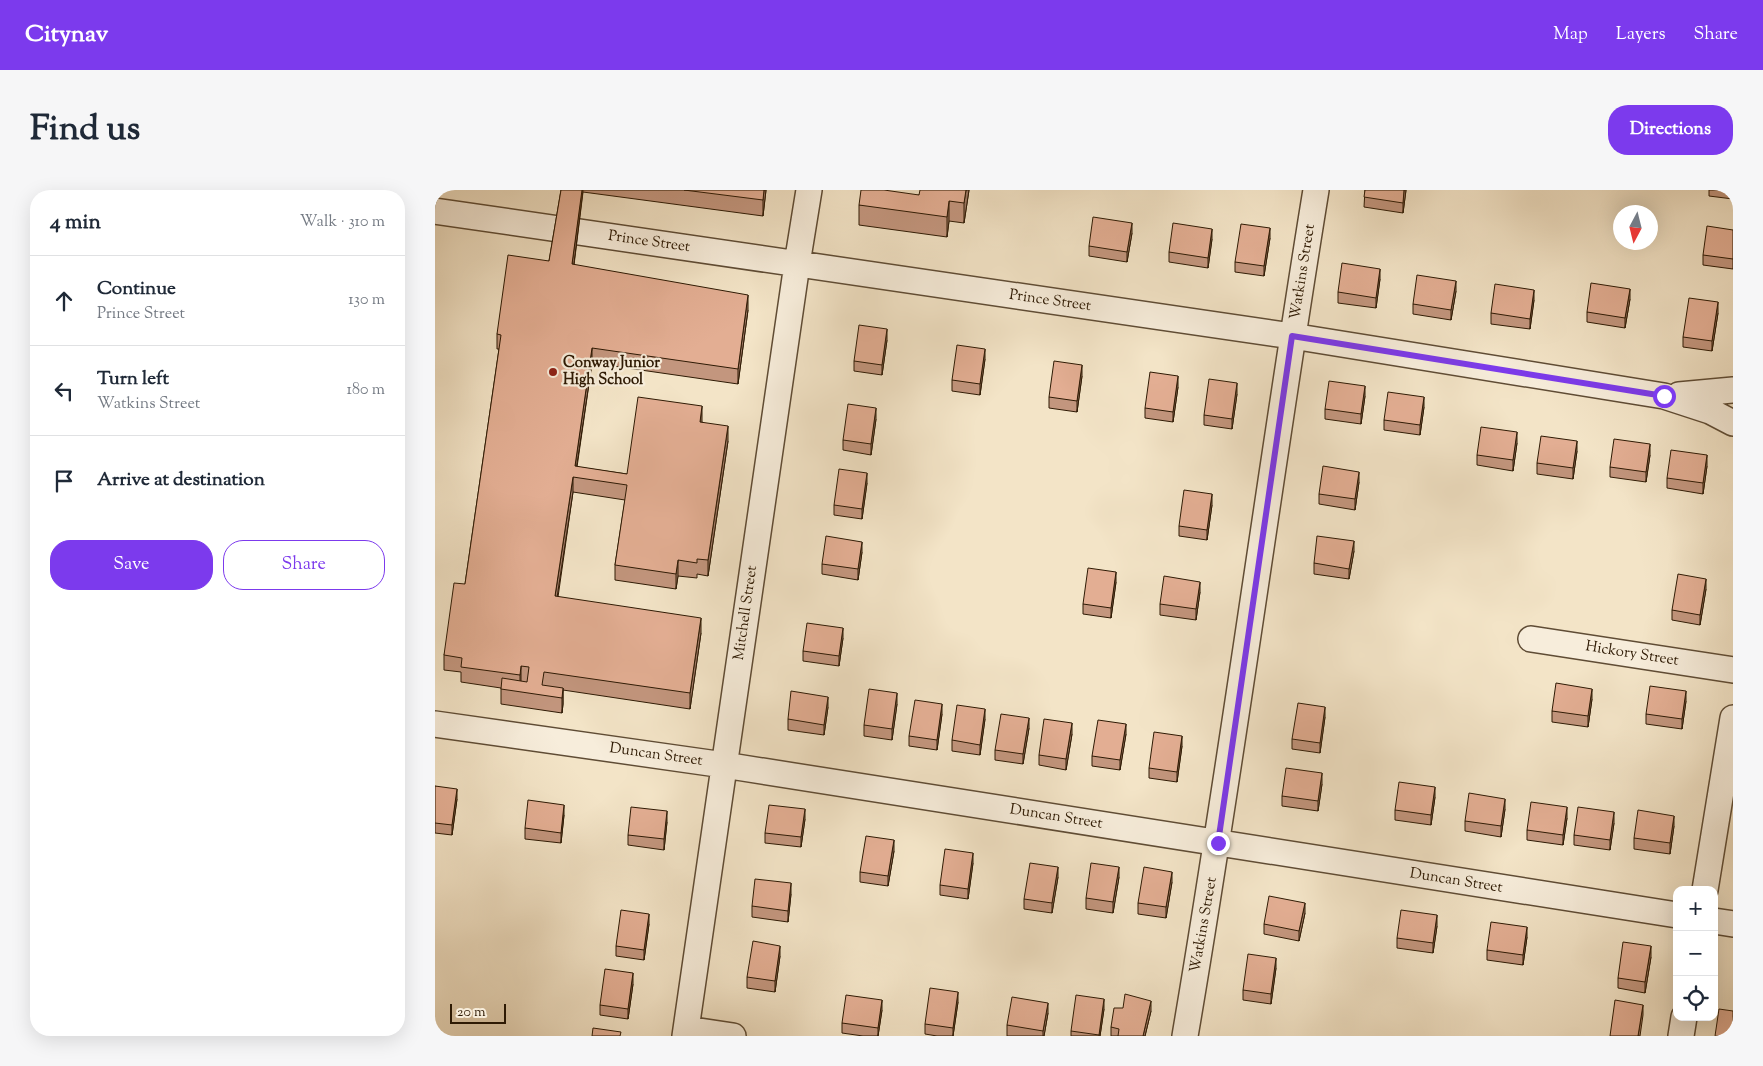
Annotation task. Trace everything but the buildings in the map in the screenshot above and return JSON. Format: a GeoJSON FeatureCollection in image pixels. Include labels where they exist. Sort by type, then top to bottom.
{"type":"FeatureCollection","features":[{"type":"Feature","properties":{"kind":"street","name":"Mitchell Street"},"geometry":{"type":"LineString","coordinates":[[686,1033],[809,190]]}},
{"type":"Feature","properties":{"kind":"street","name":"Watkins Street"},"geometry":{"type":"LineString","coordinates":[[1185,1036],[1218,843],[1292,336],[1316,190]]}},
{"type":"Feature","properties":{"kind":"street","name":"Prince Street"},"geometry":{"type":"LineString","coordinates":[[435,211],[1292,336],[1664,396],[1710,411],[1733,423]]}},
{"type":"Feature","properties":{"kind":"street","name":"Prince Street"},"geometry":{"type":"LineString","coordinates":[[1664,396],[1712,394],[1733,390]]}},
{"type":"Feature","properties":{"kind":"street","name":"Hickory Street"},"geometry":{"type":"LineString","coordinates":[[1531,639],[1733,670]]}},
{"type":"Feature","properties":{"kind":"street"},"geometry":{"type":"LineString","coordinates":[[1706,886],[1733,718]]}},
{"type":"Feature","properties":{"kind":"street","name":"Duncan Street"},"geometry":{"type":"LineString","coordinates":[[435,724],[725,765],[1673,914]]}},
{"type":"Feature","properties":{"kind":"street"},"geometry":{"type":"LineString","coordinates":[[1718,922],[1733,924]]}},
{"type":"Feature","properties":{"kind":"street"},"geometry":{"type":"LineString","coordinates":[[1681,1036],[1683,1021]]}},
{"type":"Feature","properties":{"kind":"street"},"geometry":{"type":"LineString","coordinates":[[686,1033],[733,1036]]}},
{"type":"Feature","properties":{"kind":"place","name":"Conway Junior High School"},"geometry":{"type":"Point","coordinates":[553,372]}},
{"type":"Feature","properties":{"kind":"route"},"geometry":{"type":"LineString","coordinates":[[1218,843],[1292,336],[1664,396]]}}]}
